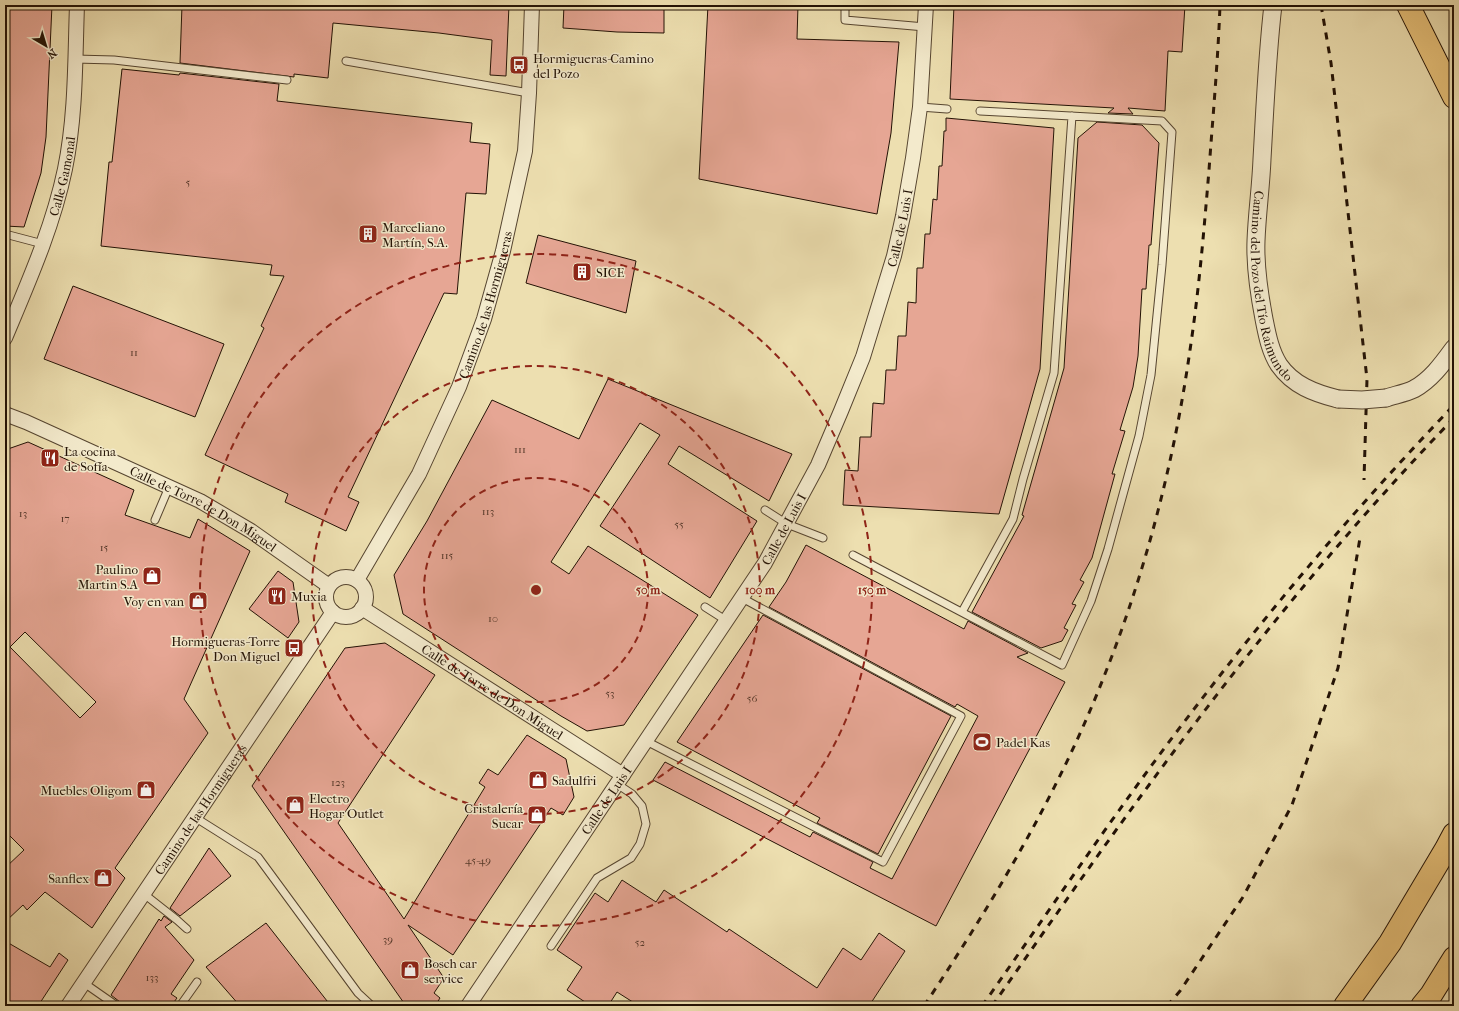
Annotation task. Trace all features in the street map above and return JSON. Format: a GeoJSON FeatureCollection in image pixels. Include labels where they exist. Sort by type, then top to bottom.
{"type":"FeatureCollection","features":[{"type":"Feature","properties":{"kind":"highway"},"geometry":{"type":"LineString","coordinates":[[1408,5],[1454,97]]}},
{"type":"Feature","properties":{"kind":"highway"},"geometry":{"type":"LineString","coordinates":[[1413,5],[1423,34]]}},
{"type":"Feature","properties":{"kind":"highway"},"geometry":{"type":"LineString","coordinates":[[1345,1006],[1390,943],[1454,834]]}},
{"type":"Feature","properties":{"kind":"highway"},"geometry":{"type":"LineString","coordinates":[[1422,1006],[1454,958]]}},
{"type":"Feature","properties":{"kind":"street","name":"Calle Gamonal"},"geometry":{"type":"LineString","coordinates":[[5,338],[55,209],[65,169],[72,128],[77,5]]}},
{"type":"Feature","properties":{"kind":"street","name":"Camino de las Hormigueras"},"geometry":{"type":"LineString","coordinates":[[357,580],[420,474],[459,387],[484,319],[503,251],[525,151],[529,93],[532,5]]}},
{"type":"Feature","properties":{"kind":"street","name":"Calle de Luis I"},"geometry":{"type":"LineString","coordinates":[[468,1006],[765,563],[788,524],[818,465],[863,357],[894,256],[903,216],[920,107],[926,5]]}},
{"type":"Feature","properties":{"kind":"street","name":"Camino del Pozo del Tío Raimundo"},"geometry":{"type":"LineString","coordinates":[[1273,5],[1268,51],[1256,241],[1258,286],[1266,330],[1273,354],[1279,364],[1295,382],[1307,389],[1321,395],[1338,399],[1362,400],[1386,398],[1413,389],[1430,378],[1454,348]]}},
{"type":"Feature","properties":{"kind":"street","name":"Calle de Torre de Don Miguel"},"geometry":{"type":"LineString","coordinates":[[5,414],[26,422],[200,501],[228,517],[329,586]]}},
{"type":"Feature","properties":{"kind":"street"},"geometry":{"type":"LineString","coordinates":[[347,577],[357,580],[364,588],[366,598],[362,608],[354,615],[343,617],[333,612],[328,605],[326,596],[329,586],[336,579],[347,577]]}},
{"type":"Feature","properties":{"kind":"street","name":"Calle de Torre de Don Miguel"},"geometry":{"type":"LineString","coordinates":[[362,608],[620,780]]}},
{"type":"Feature","properties":{"kind":"street","name":"Camino de las Hormigueras"},"geometry":{"type":"LineString","coordinates":[[68,1006],[196,818],[333,612]]}},
{"type":"Feature","properties":{"kind":"lane"},"geometry":{"type":"LineString","coordinates":[[845,5],[845,20],[925,27]]}},
{"type":"Feature","properties":{"kind":"lane"},"geometry":{"type":"LineString","coordinates":[[75,59],[114,60],[287,80]]}},
{"type":"Feature","properties":{"kind":"lane"},"geometry":{"type":"LineString","coordinates":[[346,61],[529,93]]}},
{"type":"Feature","properties":{"kind":"lane"},"geometry":{"type":"LineString","coordinates":[[920,107],[947,109]]}},
{"type":"Feature","properties":{"kind":"lane"},"geometry":{"type":"LineString","coordinates":[[854,555],[1062,665],[1091,601],[1108,549],[1139,436],[1151,375],[1162,265],[1172,132],[1162,122],[980,111]]}},
{"type":"Feature","properties":{"kind":"lane"},"geometry":{"type":"LineString","coordinates":[[962,612],[1014,519],[1023,479],[1054,373],[1072,116]]}},
{"type":"Feature","properties":{"kind":"lane"},"geometry":{"type":"LineString","coordinates":[[5,234],[42,244]]}},
{"type":"Feature","properties":{"kind":"lane"},"geometry":{"type":"LineString","coordinates":[[155,520],[169,487]]}},
{"type":"Feature","properties":{"kind":"lane"},"geometry":{"type":"LineString","coordinates":[[765,510],[788,524],[823,538]]}},
{"type":"Feature","properties":{"kind":"lane"},"geometry":{"type":"LineString","coordinates":[[646,741],[883,862],[961,716],[742,598]]}},
{"type":"Feature","properties":{"kind":"lane"},"geometry":{"type":"LineString","coordinates":[[705,607],[727,621]]}},
{"type":"Feature","properties":{"kind":"lane"},"geometry":{"type":"LineString","coordinates":[[551,946],[597,878],[631,858],[640,844],[646,824],[642,806],[620,780]]}},
{"type":"Feature","properties":{"kind":"lane"},"geometry":{"type":"LineString","coordinates":[[196,818],[258,857],[358,993],[372,1006]]}},
{"type":"Feature","properties":{"kind":"lane"},"geometry":{"type":"LineString","coordinates":[[144,894],[187,929]]}},
{"type":"Feature","properties":{"kind":"lane"},"geometry":{"type":"LineString","coordinates":[[180,1006],[197,982]]}},
{"type":"Feature","properties":{"kind":"lane"},"geometry":{"type":"LineString","coordinates":[[84,983],[117,1006]]}},
{"type":"Feature","properties":{"kind":"building"},"geometry":{"type":"Polygon","coordinates":[[[5,5],[52,5],[46,137],[41,173],[24,227],[5,226],[5,5]]]}},
{"type":"Feature","properties":{"kind":"building"},"geometry":{"type":"Polygon","coordinates":[[[182,5],[509,5],[506,76],[490,75],[492,40],[439,33],[333,23],[328,78],[294,74],[294,77],[180,63],[182,5]]]}},
{"type":"Feature","properties":{"kind":"building"},"geometry":{"type":"Polygon","coordinates":[[[564,5],[664,5],[664,33],[617,32],[563,28],[564,5]]]}},
{"type":"Feature","properties":{"kind":"building"},"geometry":{"type":"Polygon","coordinates":[[[708,5],[798,5],[797,39],[899,42],[891,133],[877,214],[699,179],[708,5]]]}},
{"type":"Feature","properties":{"kind":"building"},"geometry":{"type":"Polygon","coordinates":[[[954,5],[1185,5],[1182,52],[1168,51],[1165,111],[1128,108],[1133,114],[1108,113],[1114,108],[950,99],[954,5]]]}},
{"type":"Feature","properties":{"kind":"building"},"geometry":{"type":"Polygon","coordinates":[[[122,69],[179,75],[180,73],[279,84],[277,101],[472,123],[470,142],[490,144],[486,194],[466,193],[457,294],[444,293],[348,497],[359,502],[346,531],[285,502],[288,494],[205,455],[264,328],[261,326],[284,276],[270,275],[272,265],[101,246],[109,162],[112,162],[122,69]]]}},
{"type":"Feature","properties":{"kind":"building"},"geometry":{"type":"Polygon","coordinates":[[[946,118],[1054,128],[1040,369],[999,514],[843,505],[845,470],[858,471],[860,437],[871,437],[873,403],[884,404],[886,370],[896,370],[898,336],[906,336],[908,302],[916,303],[917,268],[923,268],[925,234],[930,234],[933,199],[937,200],[939,166],[942,166],[946,118]]]}},
{"type":"Feature","properties":{"kind":"building"},"geometry":{"type":"Polygon","coordinates":[[[1097,122],[1142,125],[1159,143],[1151,245],[1149,245],[1146,289],[1142,289],[1138,356],[1133,387],[1120,430],[1125,431],[1112,474],[1115,474],[1092,558],[1080,580],[1084,582],[1072,604],[1076,605],[1064,628],[1068,630],[1062,641],[1041,648],[972,612],[1024,516],[1022,515],[1064,368],[1078,138],[1097,122]]]}},
{"type":"Feature","properties":{"kind":"building","name":"SICE"},"geometry":{"type":"Polygon","coordinates":[[[538,235],[636,261],[626,313],[526,283],[538,235]]]}},
{"type":"Feature","properties":{"kind":"building"},"geometry":{"type":"Polygon","coordinates":[[[73,286],[224,344],[195,417],[44,359],[73,286]]]}},
{"type":"Feature","properties":{"kind":"building"},"geometry":{"type":"Polygon","coordinates":[[[608,379],[792,454],[769,501],[679,446],[668,464],[757,521],[710,598],[600,526],[660,435],[640,423],[551,562],[569,574],[588,546],[698,615],[624,725],[587,731],[561,716],[403,614],[394,575],[427,521],[492,400],[579,439],[608,379]]]}},
{"type":"Feature","properties":{"kind":"building"},"geometry":{"type":"Polygon","coordinates":[[[28,442],[134,490],[125,515],[190,538],[198,519],[250,551],[184,699],[208,733],[115,868],[125,878],[92,928],[45,892],[27,910],[23,905],[5,922],[5,868],[24,850],[5,831],[5,450],[28,442]],[[25,632],[10,647],[80,718],[96,702],[25,632]]]}},
{"type":"Feature","properties":{"kind":"building"},"geometry":{"type":"Polygon","coordinates":[[[806,545],[964,629],[968,621],[1028,653],[1017,657],[1065,682],[936,926],[653,780],[665,762],[810,837],[813,832],[873,862],[870,868],[892,879],[978,716],[957,704],[955,707],[769,607],[786,582],[806,545]]]}},
{"type":"Feature","properties":{"kind":"building","name":"Muxia"},"geometry":{"type":"Polygon","coordinates":[[[278,571],[293,582],[299,622],[288,638],[249,609],[278,571]]]}},
{"type":"Feature","properties":{"kind":"building"},"geometry":{"type":"Polygon","coordinates":[[[763,615],[951,716],[878,854],[817,823],[820,818],[677,742],[763,615]]]}},
{"type":"Feature","properties":{"kind":"building"},"geometry":{"type":"Polygon","coordinates":[[[385,643],[435,675],[338,823],[404,919],[485,787],[479,783],[488,769],[498,775],[527,735],[566,759],[574,797],[563,815],[551,808],[453,955],[408,925],[444,978],[434,993],[440,998],[435,1006],[406,1006],[252,786],[345,648],[385,643]]]}},
{"type":"Feature","properties":{"kind":"building"},"geometry":{"type":"Polygon","coordinates":[[[209,848],[231,876],[180,916],[170,908],[209,848]]]}},
{"type":"Feature","properties":{"kind":"building"},"geometry":{"type":"Polygon","coordinates":[[[622,880],[656,902],[664,890],[727,932],[729,929],[817,988],[843,948],[861,960],[879,933],[905,951],[869,1006],[639,1006],[617,992],[608,1006],[591,1006],[567,990],[582,967],[557,950],[595,893],[608,902],[622,880]]]}},
{"type":"Feature","properties":{"kind":"building"},"geometry":{"type":"Polygon","coordinates":[[[164,916],[172,922],[165,927],[194,960],[171,994],[177,998],[171,1006],[122,1006],[120,1002],[111,995],[159,919],[161,921],[164,916]]]}},
{"type":"Feature","properties":{"kind":"building"},"geometry":{"type":"Polygon","coordinates":[[[266,923],[331,1006],[240,1006],[206,967],[266,923]]]}},
{"type":"Feature","properties":{"kind":"building"},"geometry":{"type":"Polygon","coordinates":[[[5,941],[50,967],[59,953],[68,960],[38,1006],[5,1006],[5,941]]]}},
{"type":"Feature","properties":{"kind":"railway"},"geometry":{"type":"LineString","coordinates":[[924,1006],[999,888],[1065,765],[1103,679],[1145,559],[1167,476],[1176,434],[1193,328],[1209,170],[1220,5]]}},
{"type":"Feature","properties":{"kind":"railway"},"geometry":{"type":"LineString","coordinates":[[1321,5],[1331,63],[1367,379],[1364,480]]}},
{"type":"Feature","properties":{"kind":"railway"},"geometry":{"type":"LineString","coordinates":[[982,1006],[1172,737],[1261,624],[1323,549],[1355,512],[1454,405]]}},
{"type":"Feature","properties":{"kind":"railway"},"geometry":{"type":"LineString","coordinates":[[992,1006],[1129,812],[1221,690],[1295,597],[1334,551],[1454,418]]}},
{"type":"Feature","properties":{"kind":"railway"},"geometry":{"type":"LineString","coordinates":[[1167,1006],[1180,991],[1243,897],[1292,805],[1338,668],[1360,538]]}},
{"type":"Feature","properties":{"kind":"place","name":"Hormigueras-Camino del Pozo"},"geometry":{"type":"Point","coordinates":[519,65]}},
{"type":"Feature","properties":{"kind":"place","name":"Marceliano Martín, S.A."},"geometry":{"type":"Point","coordinates":[368,234]}},
{"type":"Feature","properties":{"kind":"place","name":"SICE"},"geometry":{"type":"Point","coordinates":[582,272]}},
{"type":"Feature","properties":{"kind":"place","name":"La cocina de Sofía"},"geometry":{"type":"Point","coordinates":[50,458]}},
{"type":"Feature","properties":{"kind":"place","name":"Paulino Martin S.A"},"geometry":{"type":"Point","coordinates":[152,576]}},
{"type":"Feature","properties":{"kind":"place","name":"Muxia"},"geometry":{"type":"Point","coordinates":[277,596]}},
{"type":"Feature","properties":{"kind":"place","name":"Voy en van"},"geometry":{"type":"Point","coordinates":[198,601]}},
{"type":"Feature","properties":{"kind":"place","name":"Hormigueras-Torre Don Miguel"},"geometry":{"type":"Point","coordinates":[294,648]}},
{"type":"Feature","properties":{"kind":"place","name":"Padel Kas"},"geometry":{"type":"Point","coordinates":[982,742]}},
{"type":"Feature","properties":{"kind":"place","name":"Sadulfri"},"geometry":{"type":"Point","coordinates":[538,780]}},
{"type":"Feature","properties":{"kind":"place","name":"Muebles Oligom"},"geometry":{"type":"Point","coordinates":[146,790]}},
{"type":"Feature","properties":{"kind":"place","name":"Electro Hogar Outlet"},"geometry":{"type":"Point","coordinates":[295,805]}},
{"type":"Feature","properties":{"kind":"place","name":"Cristalería Sucar"},"geometry":{"type":"Point","coordinates":[537,815]}},
{"type":"Feature","properties":{"kind":"place","name":"Sanflex"},"geometry":{"type":"Point","coordinates":[103,878]}},
{"type":"Feature","properties":{"kind":"place","name":"Bosch car service"},"geometry":{"type":"Point","coordinates":[410,970]}}]}
